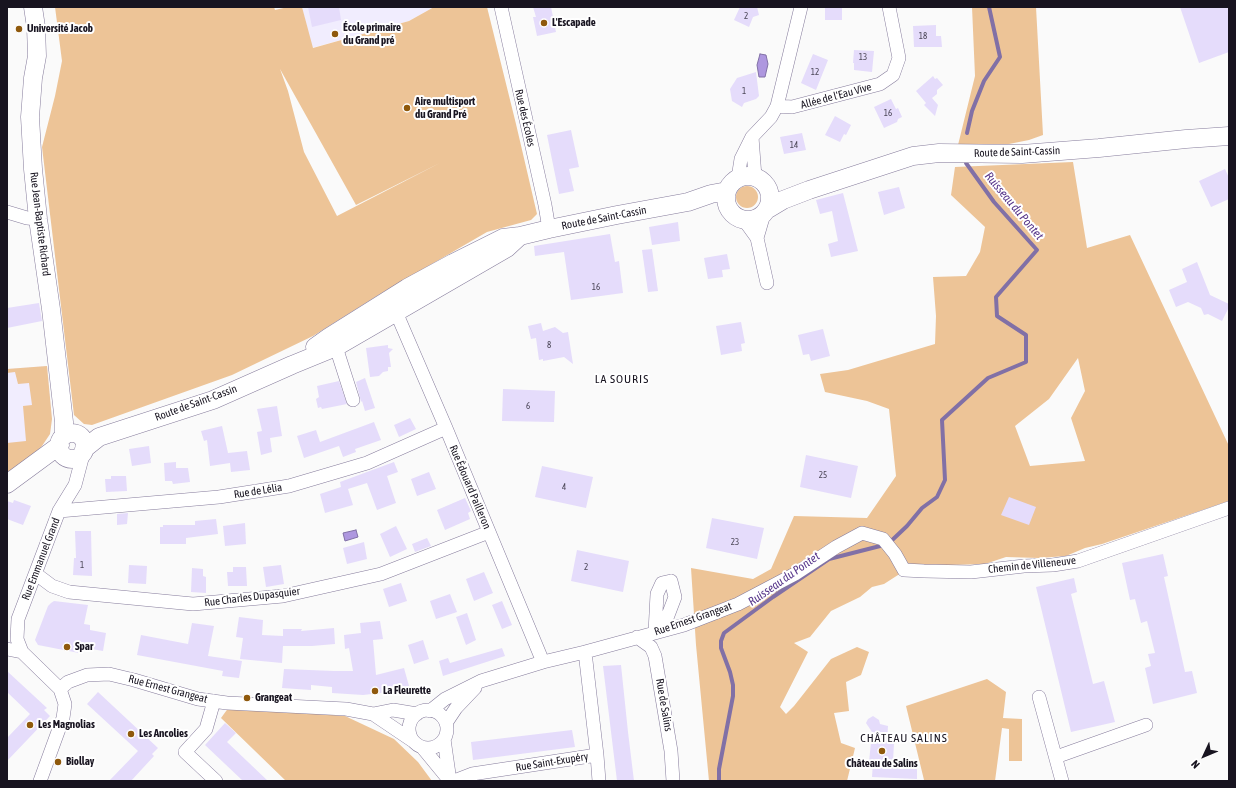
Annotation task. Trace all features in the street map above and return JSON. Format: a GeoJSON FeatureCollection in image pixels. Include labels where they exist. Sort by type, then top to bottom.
{"type":"FeatureCollection","features":[{"type":"Feature","properties":{"kind":"street","name":"Rue Jean-Baptiste Richard"},"geometry":{"type":"LineString","coordinates":[[25,7],[36,27]]}},
{"type":"Feature","properties":{"kind":"street","name":"Rue Jean-Baptiste Richard"},"geometry":{"type":"LineString","coordinates":[[33,7],[36,27],[37,56],[33,78],[30,117],[33,169],[38,219],[70,446]]}},
{"type":"Feature","properties":{"kind":"street","name":"Rue des Écoles"},"geometry":{"type":"LineString","coordinates":[[501,7],[549,229]]}},
{"type":"Feature","properties":{"kind":"street"},"geometry":{"type":"LineString","coordinates":[[767,283],[757,238],[737,216],[726,200],[740,182],[752,137],[771,117],[777,106],[801,7]]}},
{"type":"Feature","properties":{"kind":"street","name":"Allée de l'Eau Vive"},"geometry":{"type":"LineString","coordinates":[[777,106],[792,107],[880,84],[893,75],[899,58],[889,7]]}},
{"type":"Feature","properties":{"kind":"street","name":"Route de Saint-Cassin"},"geometry":{"type":"LineString","coordinates":[[766,212],[783,200],[809,190],[913,156],[939,153],[1022,154],[1229,136]]}},
{"type":"Feature","properties":{"kind":"street","name":"Route de Saint-Cassin"},"geometry":{"type":"LineString","coordinates":[[333,342],[407,288],[503,238],[520,236],[688,202],[740,182]]}},
{"type":"Feature","properties":{"kind":"street"},"geometry":{"type":"LineString","coordinates":[[740,182],[766,183],[769,188],[771,197],[757,238]]}},
{"type":"Feature","properties":{"kind":"street","name":"Route de Saint-Cassin"},"geometry":{"type":"LineString","coordinates":[[769,188],[809,190]]}},
{"type":"Feature","properties":{"kind":"street","name":"Route de Saint-Cassin"},"geometry":{"type":"LineString","coordinates":[[688,202],[737,216]]}},
{"type":"Feature","properties":{"kind":"street"},"geometry":{"type":"LineString","coordinates":[[7,212],[32,219],[38,219]]}},
{"type":"Feature","properties":{"kind":"street"},"geometry":{"type":"LineString","coordinates":[[737,216],[753,220],[766,212]]}},
{"type":"Feature","properties":{"kind":"street","name":"Route de Saint-Cassin"},"geometry":{"type":"LineString","coordinates":[[7,484],[70,446],[213,400],[292,364],[333,342],[396,312],[507,248],[520,236]]}},
{"type":"Feature","properties":{"kind":"street","name":"Route de Saint-Cassin"},"geometry":{"type":"LineString","coordinates":[[396,312],[392,305],[446,273],[453,263]]}},
{"type":"Feature","properties":{"kind":"street","name":"Rue Édouard Pailleron"},"geometry":{"type":"LineString","coordinates":[[396,312],[543,662]]}},
{"type":"Feature","properties":{"kind":"street"},"geometry":{"type":"LineString","coordinates":[[333,342],[353,400]]}},
{"type":"Feature","properties":{"kind":"street","name":"Rue de Lélia"},"geometry":{"type":"LineString","coordinates":[[60,512],[219,497],[290,486],[367,463],[446,428]]}},
{"type":"Feature","properties":{"kind":"street","name":"Rue Emmanuel Grand"},"geometry":{"type":"LineString","coordinates":[[22,652],[17,639],[18,619],[60,512],[75,485],[70,446]]}},
{"type":"Feature","properties":{"kind":"street","name":"Chemin de Villeneuve"},"geometry":{"type":"LineString","coordinates":[[889,546],[904,570],[924,572],[971,572],[1024,566],[1053,565],[1078,561],[1229,508]]}},
{"type":"Feature","properties":{"kind":"street","name":"Rue Charles Dupasquier"},"geometry":{"type":"LineString","coordinates":[[36,574],[52,586],[69,592],[193,604],[283,596],[382,574],[489,532]]}},
{"type":"Feature","properties":{"kind":"street","name":"Rue Ernest Grangeat"},"geometry":{"type":"LineString","coordinates":[[60,689],[68,682],[87,674],[108,674],[198,699],[227,703],[346,709],[373,714],[393,710],[423,712],[481,681],[543,662],[684,625],[738,604],[795,574],[836,547],[862,533],[889,546]]}},
{"type":"Feature","properties":{"kind":"street","name":"Rue de Salins"},"geometry":{"type":"LineString","coordinates":[[637,637],[651,647],[655,656],[671,750],[673,781]]}},
{"type":"Feature","properties":{"kind":"street"},"geometry":{"type":"LineString","coordinates":[[7,649],[22,652],[60,689],[66,704],[63,718],[40,781]]}},
{"type":"Feature","properties":{"kind":"street","name":"Rue Saint-Exupéry"},"geometry":{"type":"LineString","coordinates":[[454,781],[472,774],[597,755],[585,652]]}},
{"type":"Feature","properties":{"kind":"street"},"geometry":{"type":"LineString","coordinates":[[446,723],[440,715],[423,712],[410,724],[410,735],[417,744],[428,748],[440,744],[446,734],[446,723],[456,708],[481,681]]}},
{"type":"Feature","properties":{"kind":"street"},"geometry":{"type":"LineString","coordinates":[[1039,697],[1062,781]]}},
{"type":"Feature","properties":{"kind":"street"},"geometry":{"type":"LineString","coordinates":[[214,701],[206,729],[185,752],[216,781]]}},
{"type":"Feature","properties":{"kind":"street","name":"Rue Ernest Grangeat"},"geometry":{"type":"LineString","coordinates":[[373,714],[417,744],[450,781]]}},
{"type":"Feature","properties":{"kind":"street"},"geometry":{"type":"LineString","coordinates":[[1056,757],[1146,725]]}},
{"type":"Feature","properties":{"kind":"street"},"geometry":{"type":"LineString","coordinates":[[444,739],[450,781]]}},
{"type":"Feature","properties":{"kind":"street"},"geometry":{"type":"LineString","coordinates":[[597,755],[599,781]]}},
{"type":"Feature","properties":{"kind":"shaded area"},"geometry":{"type":"Polygon","coordinates":[[[55,7],[274,7],[275,10],[288,7],[302,7],[313,48],[409,21],[434,7],[487,7],[537,214],[531,220],[487,232],[380,294],[313,336],[232,375],[92,425],[84,424],[74,415],[42,147],[62,61],[55,7]],[[280,69],[288,91],[304,152],[337,216],[440,163],[356,205],[280,69]]]}},
{"type":"Feature","properties":{"kind":"shaded area","name":"École primaire du Grand pré"},"geometry":{"type":"Polygon","coordinates":[[[302,7],[434,7],[409,21],[312,48],[302,7]]]}},
{"type":"Feature","properties":{"kind":"shaded area"},"geometry":{"type":"Polygon","coordinates":[[[972,7],[1036,7],[1043,135],[1029,140],[1009,144],[958,145],[975,76],[972,7]]]}},
{"type":"Feature","properties":{"kind":"shaded area"},"geometry":{"type":"Polygon","coordinates":[[[760,54],[766,55],[768,64],[765,77],[759,77],[757,65],[760,54]]]}},
{"type":"Feature","properties":{"kind":"shaded area"},"geometry":{"type":"Polygon","coordinates":[[[1073,162],[1087,248],[1130,235],[1229,446],[1229,501],[1102,544],[1085,548],[1066,556],[1039,558],[1006,557],[985,564],[912,566],[884,584],[872,587],[860,597],[831,611],[810,637],[794,643],[808,652],[780,707],[786,714],[831,659],[857,647],[869,652],[861,675],[846,682],[849,711],[834,713],[841,743],[855,748],[847,781],[709,781],[696,645],[691,568],[753,579],[771,569],[794,516],[867,518],[896,476],[889,409],[867,401],[825,392],[820,374],[848,370],[935,344],[936,316],[933,277],[966,276],[980,252],[985,227],[951,195],[955,167],[1073,162]],[[1078,358],[1049,399],[1015,426],[1030,466],[1085,461],[1071,418],[1085,391],[1078,358]]]}},
{"type":"Feature","properties":{"kind":"shaded area"},"geometry":{"type":"Polygon","coordinates":[[[747,186],[751,187],[757,193],[757,201],[751,207],[747,208],[743,207],[737,201],[736,197],[737,193],[743,187],[747,186]]]}},
{"type":"Feature","properties":{"kind":"shaded area"},"geometry":{"type":"Polygon","coordinates":[[[47,366],[52,419],[50,434],[42,446],[7,476],[7,369],[47,366]]]}},
{"type":"Feature","properties":{"kind":"shaded area"},"geometry":{"type":"Polygon","coordinates":[[[47,366],[52,419],[50,434],[42,446],[28,461],[7,476],[7,443],[26,441],[23,406],[32,405],[29,383],[18,384],[15,372],[7,373],[7,369],[47,366]]]}},
{"type":"Feature","properties":{"kind":"shaded area"},"geometry":{"type":"Polygon","coordinates":[[[356,530],[358,537],[345,541],[343,533],[356,530]]]}},
{"type":"Feature","properties":{"kind":"shaded area"},"geometry":{"type":"Polygon","coordinates":[[[987,679],[1006,692],[1003,718],[1022,719],[1022,761],[1009,761],[1009,729],[1002,728],[995,781],[924,780],[906,706],[987,679]]]}},
{"type":"Feature","properties":{"kind":"shaded area"},"geometry":{"type":"Polygon","coordinates":[[[229,707],[345,716],[394,739],[418,762],[432,781],[286,781],[221,718],[229,707]]]}},
{"type":"Feature","properties":{"kind":"building"},"geometry":{"type":"Polygon","coordinates":[[[308,7],[339,7],[341,20],[312,27],[308,7]]]}},
{"type":"Feature","properties":{"kind":"building","name":"L'Escapade"},"geometry":{"type":"Polygon","coordinates":[[[533,7],[551,7],[556,32],[537,36],[533,17],[536,17],[533,7]]]}},
{"type":"Feature","properties":{"kind":"building"},"geometry":{"type":"Polygon","coordinates":[[[740,7],[757,7],[759,15],[753,17],[749,27],[734,20],[740,7]]]}},
{"type":"Feature","properties":{"kind":"building"},"geometry":{"type":"Polygon","coordinates":[[[825,7],[842,7],[842,20],[825,20],[825,7]]]}},
{"type":"Feature","properties":{"kind":"building"},"geometry":{"type":"Polygon","coordinates":[[[1180,7],[1229,7],[1229,52],[1199,63],[1180,7]]]}},
{"type":"Feature","properties":{"kind":"building"},"geometry":{"type":"Polygon","coordinates":[[[936,25],[936,36],[941,36],[942,47],[914,47],[913,26],[936,25]]]}},
{"type":"Feature","properties":{"kind":"building"},"geometry":{"type":"Polygon","coordinates":[[[854,50],[874,51],[872,72],[854,70],[854,50]]]}},
{"type":"Feature","properties":{"kind":"building"},"geometry":{"type":"Polygon","coordinates":[[[813,54],[828,60],[816,90],[801,83],[813,54]]]}},
{"type":"Feature","properties":{"kind":"building"},"geometry":{"type":"Polygon","coordinates":[[[756,72],[759,96],[756,99],[744,103],[742,107],[732,101],[730,89],[737,78],[756,72]]]}},
{"type":"Feature","properties":{"kind":"building"},"geometry":{"type":"Polygon","coordinates":[[[933,76],[943,85],[937,90],[937,94],[932,98],[938,105],[935,116],[924,105],[926,103],[916,91],[933,76]]]}},
{"type":"Feature","properties":{"kind":"building"},"geometry":{"type":"Polygon","coordinates":[[[891,99],[896,109],[898,108],[902,117],[898,119],[897,122],[884,128],[874,107],[891,99]]]}},
{"type":"Feature","properties":{"kind":"building"},"geometry":{"type":"Polygon","coordinates":[[[835,116],[851,125],[846,135],[844,134],[840,142],[825,135],[835,116]]]}},
{"type":"Feature","properties":{"kind":"building"},"geometry":{"type":"Polygon","coordinates":[[[571,130],[579,167],[569,169],[574,191],[559,194],[547,135],[571,130]]]}},
{"type":"Feature","properties":{"kind":"building"},"geometry":{"type":"Polygon","coordinates":[[[802,133],[806,150],[784,154],[780,137],[802,133]]]}},
{"type":"Feature","properties":{"kind":"building"},"geometry":{"type":"Polygon","coordinates":[[[1225,169],[1229,178],[1229,199],[1211,207],[1199,181],[1225,169]]]}},
{"type":"Feature","properties":{"kind":"building"},"geometry":{"type":"Polygon","coordinates":[[[899,187],[905,208],[884,215],[878,192],[899,187]]]}},
{"type":"Feature","properties":{"kind":"building"},"geometry":{"type":"Polygon","coordinates":[[[843,193],[858,251],[831,257],[828,244],[838,241],[832,211],[820,214],[816,200],[843,193]]]}},
{"type":"Feature","properties":{"kind":"building"},"geometry":{"type":"Polygon","coordinates":[[[678,222],[680,241],[652,245],[649,227],[678,222]]]}},
{"type":"Feature","properties":{"kind":"building"},"geometry":{"type":"Polygon","coordinates":[[[610,234],[615,262],[619,261],[623,293],[571,300],[564,252],[535,256],[534,246],[610,234]]]}},
{"type":"Feature","properties":{"kind":"building"},"geometry":{"type":"Polygon","coordinates":[[[652,249],[658,291],[648,292],[642,250],[652,249]]]}},
{"type":"Feature","properties":{"kind":"building"},"geometry":{"type":"Polygon","coordinates":[[[727,254],[730,269],[722,270],[723,277],[708,279],[704,258],[727,254]]]}},
{"type":"Feature","properties":{"kind":"building"},"geometry":{"type":"Polygon","coordinates":[[[1197,262],[1210,295],[1229,304],[1222,321],[1208,314],[1204,315],[1201,308],[1188,302],[1176,307],[1169,290],[1187,282],[1182,269],[1197,262]]]}},
{"type":"Feature","properties":{"kind":"building"},"geometry":{"type":"Polygon","coordinates":[[[39,303],[42,321],[7,328],[7,308],[39,303]]]}},
{"type":"Feature","properties":{"kind":"building"},"geometry":{"type":"Polygon","coordinates":[[[741,322],[745,343],[741,344],[742,351],[721,355],[716,326],[741,322]]]}},
{"type":"Feature","properties":{"kind":"building"},"geometry":{"type":"Polygon","coordinates":[[[541,323],[543,331],[555,327],[563,333],[568,332],[573,364],[564,357],[543,361],[543,359],[539,360],[536,338],[531,339],[528,326],[541,323]]]}},
{"type":"Feature","properties":{"kind":"building"},"geometry":{"type":"Polygon","coordinates":[[[823,329],[830,356],[811,361],[809,354],[803,355],[798,335],[823,329]]]}},
{"type":"Feature","properties":{"kind":"building"},"geometry":{"type":"Polygon","coordinates":[[[388,345],[388,348],[393,349],[389,353],[391,367],[388,367],[388,371],[383,372],[379,376],[370,377],[366,348],[388,345]]]}},
{"type":"Feature","properties":{"kind":"building"},"geometry":{"type":"Polygon","coordinates":[[[365,378],[375,408],[365,411],[356,382],[365,378]]]}},
{"type":"Feature","properties":{"kind":"building"},"geometry":{"type":"Polygon","coordinates":[[[339,381],[347,404],[322,409],[321,407],[318,408],[316,399],[319,397],[317,386],[339,381]]]}},
{"type":"Feature","properties":{"kind":"building"},"geometry":{"type":"Polygon","coordinates":[[[503,389],[555,391],[554,422],[502,421],[503,389]]]}},
{"type":"Feature","properties":{"kind":"building"},"geometry":{"type":"Polygon","coordinates":[[[277,406],[282,436],[270,438],[272,452],[261,455],[257,432],[262,431],[257,409],[277,406]]]}},
{"type":"Feature","properties":{"kind":"building"},"geometry":{"type":"Polygon","coordinates":[[[410,418],[416,429],[399,437],[394,425],[410,418]]]}},
{"type":"Feature","properties":{"kind":"building"},"geometry":{"type":"Polygon","coordinates":[[[374,422],[381,440],[355,449],[356,452],[343,457],[339,446],[304,458],[297,436],[316,430],[320,442],[374,422]]]}},
{"type":"Feature","properties":{"kind":"building"},"geometry":{"type":"Polygon","coordinates":[[[222,426],[228,453],[247,451],[250,470],[231,472],[230,463],[210,466],[207,440],[204,441],[201,431],[222,426]]]}},
{"type":"Feature","properties":{"kind":"building"},"geometry":{"type":"Polygon","coordinates":[[[149,446],[151,463],[132,466],[129,449],[149,446]]]}},
{"type":"Feature","properties":{"kind":"building"},"geometry":{"type":"Polygon","coordinates":[[[806,455],[858,466],[851,498],[800,487],[806,455]]]}},
{"type":"Feature","properties":{"kind":"building"},"geometry":{"type":"Polygon","coordinates":[[[176,462],[176,468],[188,468],[190,482],[173,484],[172,481],[165,481],[164,463],[176,462]]]}},
{"type":"Feature","properties":{"kind":"building"},"geometry":{"type":"Polygon","coordinates":[[[394,462],[398,472],[387,476],[396,503],[377,510],[367,483],[348,489],[353,505],[325,513],[320,494],[341,487],[340,482],[394,462]]]}},
{"type":"Feature","properties":{"kind":"building"},"geometry":{"type":"Polygon","coordinates":[[[542,466],[593,477],[586,508],[535,497],[542,466]]]}},
{"type":"Feature","properties":{"kind":"building"},"geometry":{"type":"Polygon","coordinates":[[[429,472],[436,489],[417,496],[411,479],[429,472]]]}},
{"type":"Feature","properties":{"kind":"building"},"geometry":{"type":"Polygon","coordinates":[[[111,476],[126,476],[127,491],[106,492],[105,479],[111,479],[111,476]]]}},
{"type":"Feature","properties":{"kind":"building"},"geometry":{"type":"Polygon","coordinates":[[[1009,497],[1036,507],[1029,525],[1001,515],[1009,497]]]}},
{"type":"Feature","properties":{"kind":"building"},"geometry":{"type":"Polygon","coordinates":[[[465,498],[471,511],[468,513],[470,519],[445,530],[437,510],[465,498]]]}},
{"type":"Feature","properties":{"kind":"building"},"geometry":{"type":"Polygon","coordinates":[[[14,500],[31,506],[23,525],[7,519],[7,501],[13,503],[14,500]]]}},
{"type":"Feature","properties":{"kind":"building"},"geometry":{"type":"Polygon","coordinates":[[[128,513],[127,524],[117,525],[117,514],[128,513]]]}},
{"type":"Feature","properties":{"kind":"building"},"geometry":{"type":"Polygon","coordinates":[[[712,518],[764,528],[757,559],[706,548],[712,518]]]}},
{"type":"Feature","properties":{"kind":"building"},"geometry":{"type":"Polygon","coordinates":[[[216,519],[218,534],[186,538],[186,544],[160,544],[160,527],[163,527],[163,525],[195,525],[195,521],[216,519]]]}},
{"type":"Feature","properties":{"kind":"building"},"geometry":{"type":"Polygon","coordinates":[[[245,523],[246,544],[225,546],[223,526],[245,523]]]}},
{"type":"Feature","properties":{"kind":"building"},"geometry":{"type":"Polygon","coordinates":[[[396,526],[407,549],[390,557],[380,534],[396,526]]]}},
{"type":"Feature","properties":{"kind":"building"},"geometry":{"type":"Polygon","coordinates":[[[75,531],[91,531],[92,576],[73,575],[74,558],[76,558],[75,531]]]}},
{"type":"Feature","properties":{"kind":"building"},"geometry":{"type":"Polygon","coordinates":[[[427,538],[431,546],[415,552],[412,544],[427,538]]]}},
{"type":"Feature","properties":{"kind":"building"},"geometry":{"type":"Polygon","coordinates":[[[364,542],[367,559],[347,564],[343,548],[364,542]]]}},
{"type":"Feature","properties":{"kind":"building"},"geometry":{"type":"Polygon","coordinates":[[[577,550],[629,561],[623,592],[571,581],[577,550]]]}},
{"type":"Feature","properties":{"kind":"building"},"geometry":{"type":"Polygon","coordinates":[[[1163,554],[1168,576],[1164,577],[1185,672],[1192,671],[1197,693],[1153,704],[1145,668],[1151,666],[1148,654],[1155,653],[1147,621],[1141,623],[1135,599],[1130,600],[1122,563],[1163,554]]]}},
{"type":"Feature","properties":{"kind":"building"},"geometry":{"type":"Polygon","coordinates":[[[129,565],[147,566],[146,584],[128,583],[129,565]]]}},
{"type":"Feature","properties":{"kind":"building"},"geometry":{"type":"Polygon","coordinates":[[[281,565],[284,584],[266,587],[263,567],[281,565]]]}},
{"type":"Feature","properties":{"kind":"building"},"geometry":{"type":"Polygon","coordinates":[[[233,567],[246,567],[247,586],[228,586],[227,572],[233,572],[233,567]]]}},
{"type":"Feature","properties":{"kind":"building"},"geometry":{"type":"Polygon","coordinates":[[[192,568],[203,569],[203,576],[206,577],[206,593],[191,592],[192,568]]]}},
{"type":"Feature","properties":{"kind":"building"},"geometry":{"type":"Polygon","coordinates":[[[484,572],[493,593],[474,601],[466,579],[484,572]]]}},
{"type":"Feature","properties":{"kind":"building"},"geometry":{"type":"Polygon","coordinates":[[[1074,578],[1077,592],[1071,594],[1093,684],[1104,681],[1115,722],[1071,732],[1036,587],[1074,578]]]}},
{"type":"Feature","properties":{"kind":"building"},"geometry":{"type":"Polygon","coordinates":[[[401,583],[407,601],[389,607],[383,589],[401,583]]]}},
{"type":"Feature","properties":{"kind":"building"},"geometry":{"type":"Polygon","coordinates":[[[450,594],[457,612],[436,619],[430,601],[450,594]]]}},
{"type":"Feature","properties":{"kind":"building"},"geometry":{"type":"Polygon","coordinates":[[[54,601],[88,605],[84,624],[90,625],[90,630],[106,633],[103,651],[80,647],[79,653],[38,645],[35,640],[48,606],[54,601]]]}},
{"type":"Feature","properties":{"kind":"building"},"geometry":{"type":"Polygon","coordinates":[[[502,601],[512,625],[502,629],[492,605],[502,601]]]}},
{"type":"Feature","properties":{"kind":"building"},"geometry":{"type":"Polygon","coordinates":[[[467,613],[476,640],[466,645],[456,617],[467,613]]]}},
{"type":"Feature","properties":{"kind":"building"},"geometry":{"type":"Polygon","coordinates":[[[239,617],[263,620],[262,635],[283,636],[283,629],[302,629],[301,631],[334,628],[335,644],[283,646],[282,663],[240,659],[243,638],[236,637],[239,617]]]}},
{"type":"Feature","properties":{"kind":"building"},"geometry":{"type":"Polygon","coordinates":[[[380,621],[383,639],[373,640],[376,675],[404,668],[409,686],[389,692],[363,695],[332,693],[332,687],[311,685],[311,690],[282,688],[284,669],[353,671],[349,648],[345,649],[344,635],[361,633],[360,623],[380,621]]]}},
{"type":"Feature","properties":{"kind":"building"},"geometry":{"type":"Polygon","coordinates":[[[192,623],[214,626],[208,656],[242,661],[239,678],[222,676],[223,671],[137,655],[141,635],[188,644],[192,623]]]}},
{"type":"Feature","properties":{"kind":"building"},"geometry":{"type":"Polygon","coordinates":[[[423,640],[429,659],[414,664],[408,645],[423,640]]]}},
{"type":"Feature","properties":{"kind":"building"},"geometry":{"type":"Polygon","coordinates":[[[502,648],[505,656],[443,676],[439,661],[448,658],[450,663],[502,648]]]}},
{"type":"Feature","properties":{"kind":"building"},"geometry":{"type":"Polygon","coordinates":[[[621,665],[634,781],[617,781],[603,666],[621,665]]]}},
{"type":"Feature","properties":{"kind":"building","name":"Les Magnolias"},"geometry":{"type":"Polygon","coordinates":[[[7,671],[47,708],[44,710],[50,716],[7,761],[7,738],[30,714],[7,692],[7,671]]]}},
{"type":"Feature","properties":{"kind":"building","name":"Les Ancolies"},"geometry":{"type":"Polygon","coordinates":[[[98,692],[158,748],[152,754],[154,756],[131,781],[109,781],[138,751],[87,704],[98,692]]]}},
{"type":"Feature","properties":{"kind":"building","name":"Château de Salins"},"geometry":{"type":"Polygon","coordinates":[[[873,716],[879,720],[880,724],[888,726],[887,742],[894,743],[893,761],[913,762],[912,768],[917,769],[917,779],[872,777],[873,762],[869,762],[872,732],[866,723],[868,719],[873,716]]]}},
{"type":"Feature","properties":{"kind":"building"},"geometry":{"type":"Polygon","coordinates":[[[225,723],[236,733],[227,742],[268,781],[243,781],[205,745],[225,723]]]}},
{"type":"Feature","properties":{"kind":"building"},"geometry":{"type":"Polygon","coordinates":[[[572,730],[575,747],[473,760],[471,742],[572,730]]]}},
{"type":"Feature","properties":{"kind":"waterway","name":"Ruisseau du Pontet"},"geometry":{"type":"LineString","coordinates":[[967,133],[972,111],[984,81],[1000,57],[989,7]]}},
{"type":"Feature","properties":{"kind":"waterway","name":"Ruisseau du Pontet"},"geometry":{"type":"LineString","coordinates":[[719,781],[719,769],[733,696],[733,685],[730,672],[721,648],[721,641],[724,633],[829,559],[888,544],[907,526],[922,508],[937,497],[945,480],[942,420],[988,378],[1026,362],[1026,335],[997,316],[996,297],[1037,250],[994,202],[966,163]]}},
{"type":"Feature","properties":{"kind":"place","name":"L'Escapade"},"geometry":{"type":"Point","coordinates":[544,23]}},
{"type":"Feature","properties":{"kind":"place","name":"Université Jacob"},"geometry":{"type":"Point","coordinates":[19,29]}},
{"type":"Feature","properties":{"kind":"place","name":"École primaire du Grand pré"},"geometry":{"type":"Point","coordinates":[335,34]}},
{"type":"Feature","properties":{"kind":"place","name":"Aire multisport du Grand Pré"},"geometry":{"type":"Point","coordinates":[407,108]}},
{"type":"Feature","properties":{"kind":"place","name":"Spar"},"geometry":{"type":"Point","coordinates":[67,647]}},
{"type":"Feature","properties":{"kind":"place","name":"La Fleurette"},"geometry":{"type":"Point","coordinates":[375,691]}},
{"type":"Feature","properties":{"kind":"place","name":"Grangeat"},"geometry":{"type":"Point","coordinates":[247,698]}},
{"type":"Feature","properties":{"kind":"place","name":"Les Magnolias"},"geometry":{"type":"Point","coordinates":[30,725]}},
{"type":"Feature","properties":{"kind":"place","name":"Les Ancolies"},"geometry":{"type":"Point","coordinates":[131,734]}},
{"type":"Feature","properties":{"kind":"place","name":"Château de Salins"},"geometry":{"type":"Point","coordinates":[882,751]}},
{"type":"Feature","properties":{"kind":"place","name":"Biollay"},"geometry":{"type":"Point","coordinates":[58,762]}},
{"type":"Feature","properties":{"kind":"district","name":"LA SOURIS"},"geometry":{"type":"Point","coordinates":[622,379]}},
{"type":"Feature","properties":{"kind":"district","name":"CHÂTEAU SALINS"},"geometry":{"type":"Point","coordinates":[904,738]}}]}
